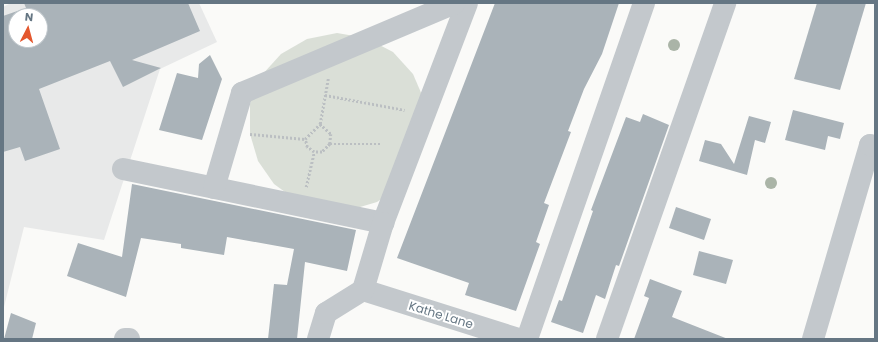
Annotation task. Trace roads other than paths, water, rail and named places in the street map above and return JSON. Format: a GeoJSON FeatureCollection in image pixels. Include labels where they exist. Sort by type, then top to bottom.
{"type":"FeatureCollection","features":[{"type":"Feature","properties":{"kind":"street"},"geometry":{"type":"LineString","coordinates":[[214,188],[242,93],[455,3]]}},
{"type":"Feature","properties":{"kind":"street"},"geometry":{"type":"LineString","coordinates":[[318,339],[326,313],[362,290],[383,223],[467,3]]}},
{"type":"Feature","properties":{"kind":"street"},"geometry":{"type":"LineString","coordinates":[[527,339],[644,3]]}},
{"type":"Feature","properties":{"kind":"street"},"geometry":{"type":"LineString","coordinates":[[607,339],[725,3]]}},
{"type":"Feature","properties":{"kind":"street"},"geometry":{"type":"LineString","coordinates":[[813,339],[870,145],[875,146]]}},
{"type":"Feature","properties":{"kind":"street"},"geometry":{"type":"LineString","coordinates":[[123,169],[383,223]]}},
{"type":"Feature","properties":{"kind":"street","name":"Kathe Lane"},"geometry":{"type":"LineString","coordinates":[[362,290],[518,339]]}}]}
